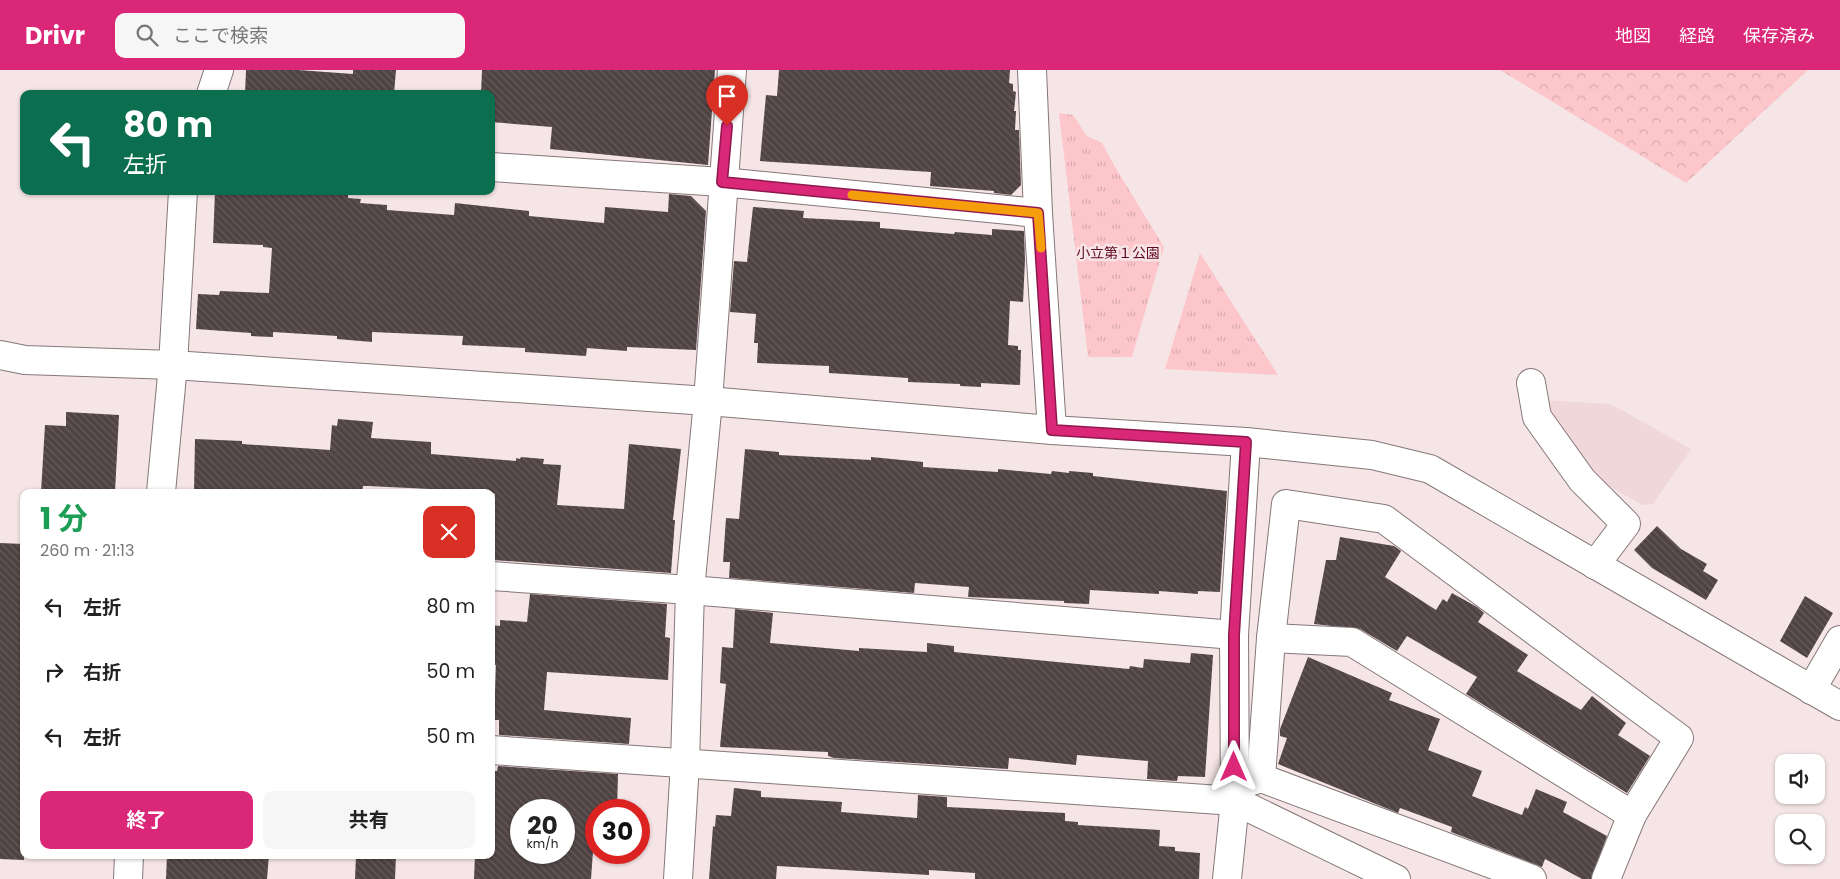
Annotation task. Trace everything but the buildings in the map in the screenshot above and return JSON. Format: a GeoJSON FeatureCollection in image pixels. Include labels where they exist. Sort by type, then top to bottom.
{"type":"FeatureCollection","features":[{"type":"Feature","properties":{"kind":"street"},"geometry":{"type":"LineString","coordinates":[[212,90],[219,70]]}},
{"type":"Feature","properties":{"kind":"street"},"geometry":{"type":"LineString","coordinates":[[678,879],[685,763],[690,590],[708,402],[722,182],[732,70]]}},
{"type":"Feature","properties":{"kind":"street"},"geometry":{"type":"LineString","coordinates":[[1032,70],[1038,213],[1052,430]]}},
{"type":"Feature","properties":{"kind":"street"},"geometry":{"type":"LineString","coordinates":[[495,167],[722,182],[1038,213]]}},
{"type":"Feature","properties":{"kind":"street"},"geometry":{"type":"LineString","coordinates":[[161,489],[173,365],[183,195]]}},
{"type":"Feature","properties":{"kind":"street"},"geometry":{"type":"LineString","coordinates":[[0,355],[25,360],[173,365],[708,402],[1052,430],[1246,442],[1372,454],[1430,469],[1840,706]]}},
{"type":"Feature","properties":{"kind":"street"},"geometry":{"type":"LineString","coordinates":[[1531,383],[1537,417],[1582,480],[1626,524],[1595,565]]}},
{"type":"Feature","properties":{"kind":"street"},"geometry":{"type":"LineString","coordinates":[[1227,879],[1234,793],[1234,635],[1246,442]]}},
{"type":"Feature","properties":{"kind":"street"},"geometry":{"type":"LineString","coordinates":[[1261,778],[1271,638],[1286,504],[1384,519],[1679,738],[1632,815],[1606,879]]}},
{"type":"Feature","properties":{"kind":"street"},"geometry":{"type":"LineString","coordinates":[[495,576],[690,590],[1234,635]]}},
{"type":"Feature","properties":{"kind":"street"},"geometry":{"type":"LineString","coordinates":[[1271,638],[1352,642],[1632,815]]}},
{"type":"Feature","properties":{"kind":"street"},"geometry":{"type":"LineString","coordinates":[[1811,690],[1840,640]]}},
{"type":"Feature","properties":{"kind":"street"},"geometry":{"type":"LineString","coordinates":[[495,750],[685,763],[1234,793],[1396,879]]}},
{"type":"Feature","properties":{"kind":"street"},"geometry":{"type":"LineString","coordinates":[[1234,793],[1261,778],[1532,879]]}},
{"type":"Feature","properties":{"kind":"street"},"geometry":{"type":"LineString","coordinates":[[128,879],[129,859]]}},
{"type":"Feature","properties":{"kind":"shaded area"},"geometry":{"type":"Polygon","coordinates":[[[1523,399],[1611,404],[1691,449],[1653,504],[1642,505],[1542,447],[1523,399]]]}},
{"type":"Feature","properties":{"kind":"green space"},"geometry":{"type":"Polygon","coordinates":[[[1500,70],[1808,70],[1686,183],[1500,70]]]}},
{"type":"Feature","properties":{"kind":"green space","name":"小立第１公園"},"geometry":{"type":"Polygon","coordinates":[[[1059,113],[1073,115],[1087,136],[1102,143],[1164,247],[1132,357],[1088,357],[1059,113]]]}},
{"type":"Feature","properties":{"kind":"green space","name":"小立第１公園"},"geometry":{"type":"Polygon","coordinates":[[[1200,253],[1278,375],[1165,369],[1200,253]]]}},
{"type":"Feature","properties":{"kind":"slow traffic"},"geometry":{"type":"LineString","coordinates":[[852,195],[1038,213],[1041,248]]}},
{"type":"Feature","properties":{"kind":"route"},"geometry":{"type":"LineString","coordinates":[[727,126],[722,182],[1038,213],[1052,430],[1246,442],[1234,635],[1234,767]]}}]}
